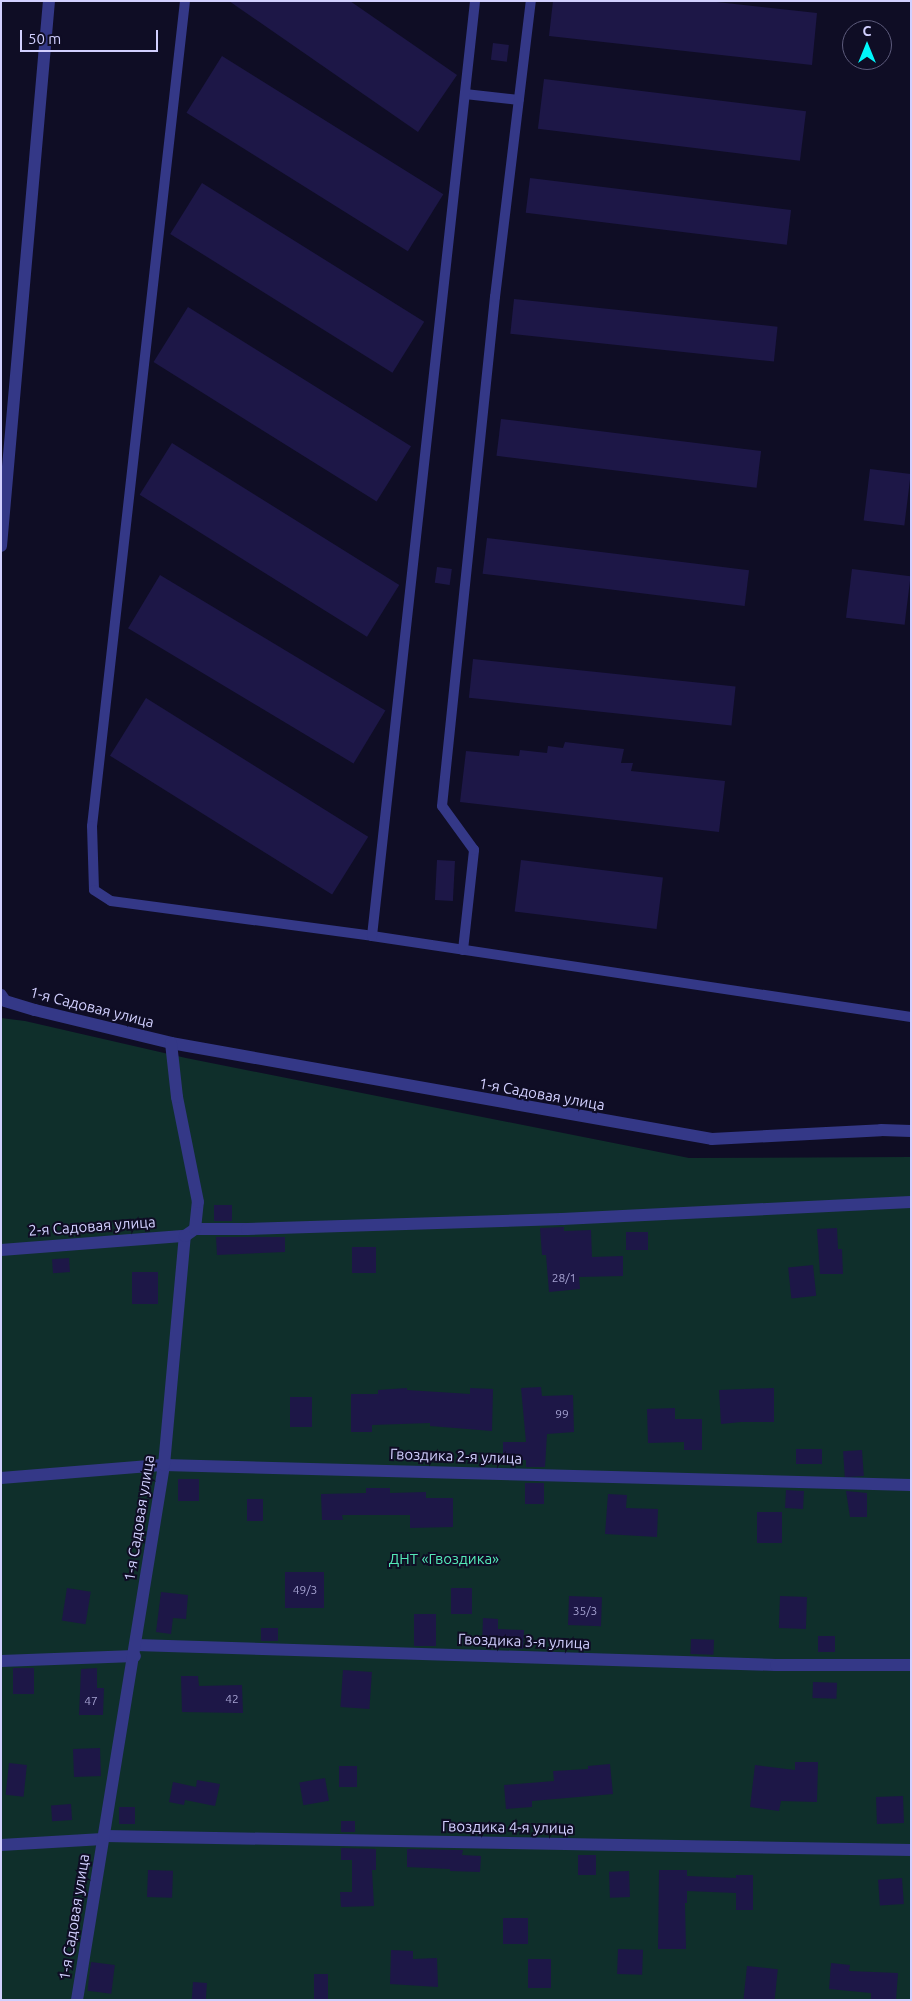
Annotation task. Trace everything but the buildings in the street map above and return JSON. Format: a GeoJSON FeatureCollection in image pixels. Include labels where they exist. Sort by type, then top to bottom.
{"type":"FeatureCollection","features":[{"type":"Feature","properties":{"kind":"street"},"geometry":{"type":"LineString","coordinates":[[1,546],[49,1]]}},
{"type":"Feature","properties":{"kind":"street","name":"1-я Садовая улица"},"geometry":{"type":"LineString","coordinates":[[3,998],[171,1043],[712,1139],[881,1130],[911,1131]]}},
{"type":"Feature","properties":{"kind":"street","name":"1-я Садовая улица"},"geometry":{"type":"LineString","coordinates":[[77,2000],[164,1465],[190,1232],[198,1202],[177,1097],[171,1043]]}},
{"type":"Feature","properties":{"kind":"street","name":"2-я Садовая улица"},"geometry":{"type":"LineString","coordinates":[[1,1250],[190,1232],[552,1219],[911,1202]]}},
{"type":"Feature","properties":{"kind":"street","name":"Гвоздика 2-я улица"},"geometry":{"type":"LineString","coordinates":[[1,1478],[164,1465],[911,1485]]}},
{"type":"Feature","properties":{"kind":"street","name":"Гвоздика 3-я улица"},"geometry":{"type":"LineString","coordinates":[[1,1661],[135,1650],[766,1664],[911,1665]]}},
{"type":"Feature","properties":{"kind":"street","name":"Гвоздика 4-я улица"},"geometry":{"type":"LineString","coordinates":[[1,1845],[104,1838],[911,1850]]}},
{"type":"Feature","properties":{"kind":"lane"},"geometry":{"type":"LineString","coordinates":[[186,1],[92,826],[94,890],[111,901],[372,936],[911,1017]]}},
{"type":"Feature","properties":{"kind":"lane"},"geometry":{"type":"LineString","coordinates":[[372,936],[475,1]]}},
{"type":"Feature","properties":{"kind":"lane"},"geometry":{"type":"LineString","coordinates":[[463,950],[474,850],[442,806],[495,297],[531,1]]}},
{"type":"Feature","properties":{"kind":"lane"},"geometry":{"type":"LineString","coordinates":[[464,94],[519,100]]}},
{"type":"Feature","properties":{"kind":"green space","name":"ДНТ «Гвоздика»"},"geometry":{"type":"Polygon","coordinates":[[[1,1018],[25,1021],[186,1058],[689,1158],[911,1157],[911,2000],[1,2000],[1,1018]]]}}]}
